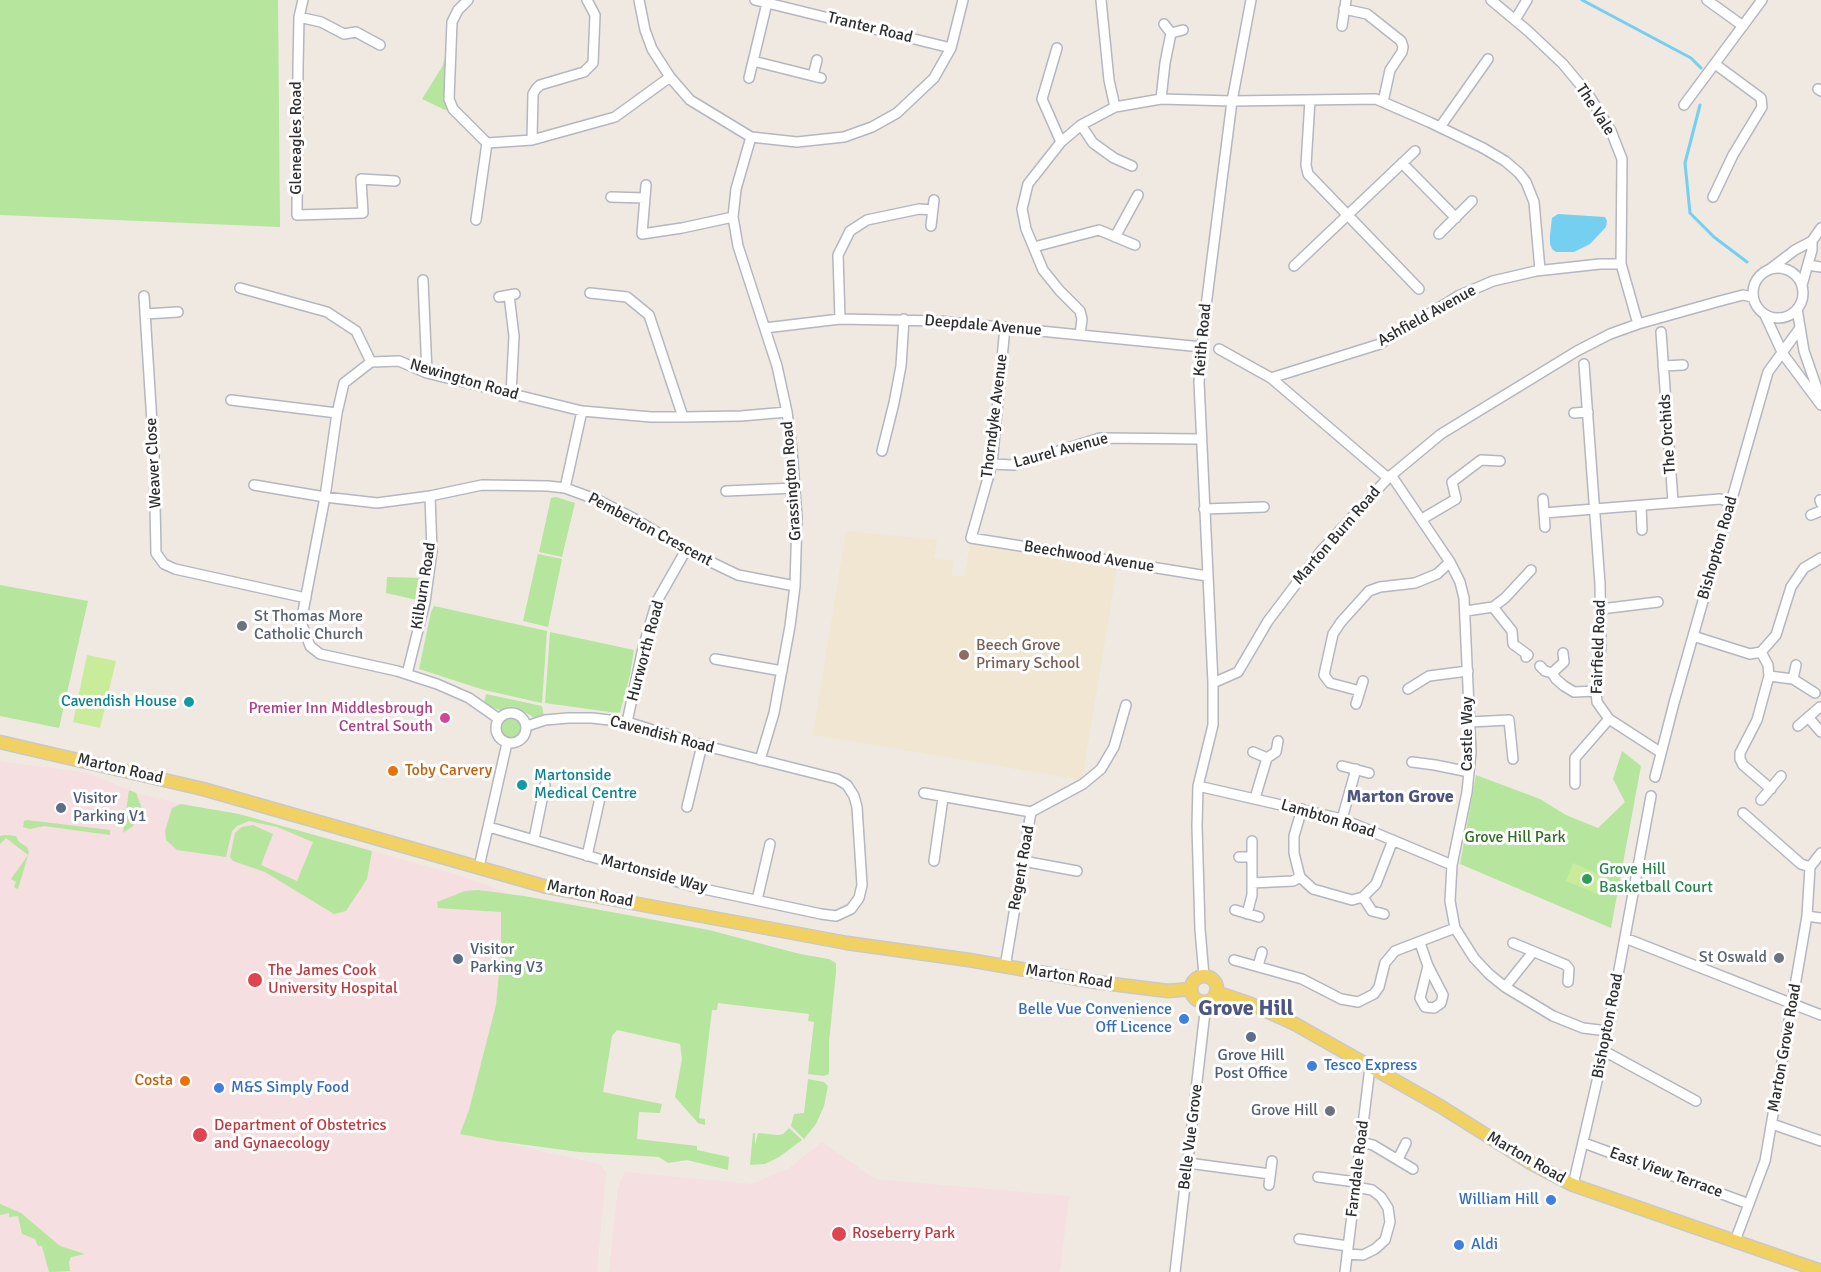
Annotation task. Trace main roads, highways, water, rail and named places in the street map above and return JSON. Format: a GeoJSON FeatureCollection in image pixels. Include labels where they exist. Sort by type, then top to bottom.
{"type":"FeatureCollection","features":[{"type":"Feature","properties":{"kind":"main road","name":"Marton Road"},"geometry":{"type":"LineString","coordinates":[[0,742],[203,789],[517,879],[570,891],[847,943],[1105,983],[1167,990],[1191,989]]}},
{"type":"Feature","properties":{"kind":"main road"},"geometry":{"type":"LineString","coordinates":[[1204,976],[1214,981],[1216,992],[1212,999],[1205,1002],[1194,997],[1191,989],[1196,978],[1204,976]]}},
{"type":"Feature","properties":{"kind":"main road","name":"Marton Road"},"geometry":{"type":"LineString","coordinates":[[1216,992],[1251,1004],[1295,1024],[1440,1106],[1529,1162],[1573,1185],[1735,1241],[1803,1268],[1821,1271]]}},
{"type":"Feature","properties":{"kind":"water"},"geometry":{"type":"Polygon","coordinates":[[[1558,214],[1605,217],[1606,227],[1590,244],[1574,252],[1556,252],[1550,244],[1550,235],[1552,218],[1558,214]]]}},
{"type":"Feature","properties":{"kind":"waterway"},"geometry":{"type":"LineString","coordinates":[[1582,0],[1691,58],[1701,68]]}},
{"type":"Feature","properties":{"kind":"waterway"},"geometry":{"type":"LineString","coordinates":[[1700,105],[1685,163],[1690,213],[1714,237],[1747,262]]}},
{"type":"Feature","properties":{"kind":"place","name":"St Thomas More Catholic Church"},"geometry":{"type":"Point","coordinates":[242,626]}},
{"type":"Feature","properties":{"kind":"place","name":"Beech Grove Primary School"},"geometry":{"type":"Point","coordinates":[964,655]}},
{"type":"Feature","properties":{"kind":"place","name":"Cavendish House"},"geometry":{"type":"Point","coordinates":[189,702]}},
{"type":"Feature","properties":{"kind":"place","name":"Premier Inn Middlesbrough Central South"},"geometry":{"type":"Point","coordinates":[445,718]}},
{"type":"Feature","properties":{"kind":"place","name":"Toby Carvery"},"geometry":{"type":"Point","coordinates":[393,771]}},
{"type":"Feature","properties":{"kind":"place","name":"Martonside Medical Centre"},"geometry":{"type":"Point","coordinates":[522,785]}},
{"type":"Feature","properties":{"kind":"place","name":"Visitor Parking V1"},"geometry":{"type":"Point","coordinates":[61,808]}},
{"type":"Feature","properties":{"kind":"place","name":"Grove Hill Basketball Court"},"geometry":{"type":"Point","coordinates":[1587,879]}},
{"type":"Feature","properties":{"kind":"place","name":"St Oswald"},"geometry":{"type":"Point","coordinates":[1779,958]}},
{"type":"Feature","properties":{"kind":"place","name":"Visitor Parking V3"},"geometry":{"type":"Point","coordinates":[458,959]}},
{"type":"Feature","properties":{"kind":"place","name":"The James Cook University Hospital"},"geometry":{"type":"Point","coordinates":[255,980]}},
{"type":"Feature","properties":{"kind":"place","name":"Belle Vue Convenience Off Licence"},"geometry":{"type":"Point","coordinates":[1184,1019]}},
{"type":"Feature","properties":{"kind":"place","name":"Grove Hill Post Office"},"geometry":{"type":"Point","coordinates":[1251,1037]}},
{"type":"Feature","properties":{"kind":"place","name":"Tesco Express"},"geometry":{"type":"Point","coordinates":[1312,1066]}},
{"type":"Feature","properties":{"kind":"place","name":"Costa"},"geometry":{"type":"Point","coordinates":[185,1081]}},
{"type":"Feature","properties":{"kind":"place","name":"M&S Simply Food"},"geometry":{"type":"Point","coordinates":[219,1088]}},
{"type":"Feature","properties":{"kind":"place","name":"Grove Hill"},"geometry":{"type":"Point","coordinates":[1330,1111]}},
{"type":"Feature","properties":{"kind":"place","name":"Department of Obstetrics and Gynaecology"},"geometry":{"type":"Point","coordinates":[200,1135]}},
{"type":"Feature","properties":{"kind":"place","name":"William Hill"},"geometry":{"type":"Point","coordinates":[1551,1200]}},
{"type":"Feature","properties":{"kind":"place","name":"Roseberry Park"},"geometry":{"type":"Point","coordinates":[839,1234]}},
{"type":"Feature","properties":{"kind":"place","name":"Aldi"},"geometry":{"type":"Point","coordinates":[1459,1245]}},
{"type":"Feature","properties":{"kind":"district","name":"Marton Grove"},"geometry":{"type":"Point","coordinates":[1400,797]}},
{"type":"Feature","properties":{"kind":"district","name":"Grove Hill"},"geometry":{"type":"Point","coordinates":[1246,1009]}},
{"type":"Feature","properties":{"kind":"park label","name":"Grove Hill Park"},"geometry":{"type":"Point","coordinates":[1515,838]}}]}
